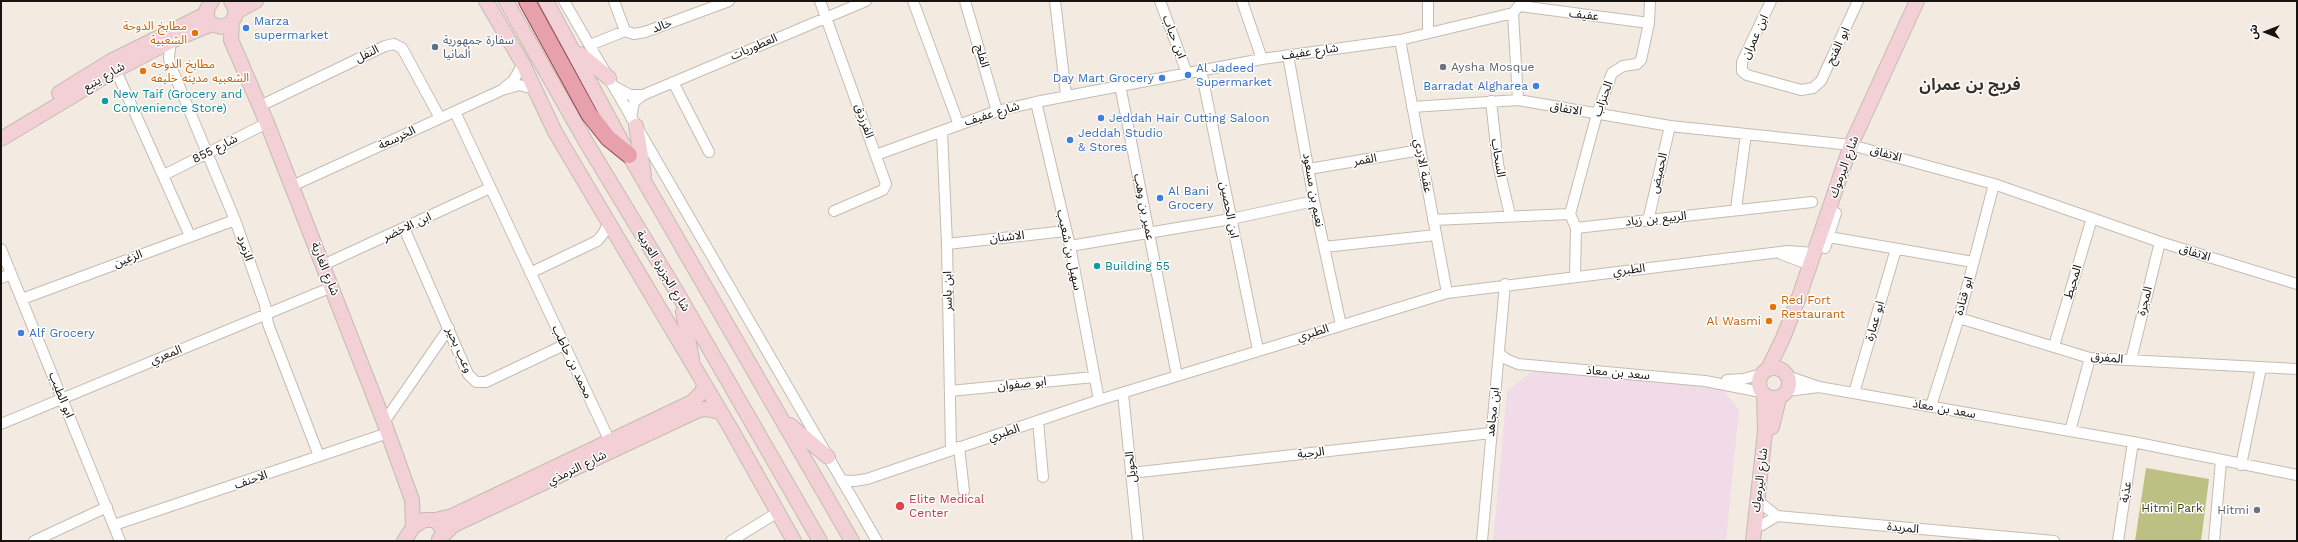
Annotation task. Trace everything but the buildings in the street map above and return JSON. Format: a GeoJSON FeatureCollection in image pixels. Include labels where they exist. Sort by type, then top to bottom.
{"type":"FeatureCollection","features":[{"type":"Feature","properties":{"kind":"main road"},"geometry":{"type":"LineString","coordinates":[[527,1],[589,114],[608,138],[629,155]]}},
{"type":"Feature","properties":{"kind":"street"},"geometry":{"type":"LineString","coordinates":[[210,12],[226,26],[233,12],[256,1]]}},
{"type":"Feature","properties":{"kind":"street","name":"شارع الجزيرة العربية"},"geometry":{"type":"LineString","coordinates":[[486,1],[523,64],[545,106],[556,132],[794,541]]}},
{"type":"Feature","properties":{"kind":"street"},"geometry":{"type":"LineString","coordinates":[[505,1],[514,48]]}},
{"type":"Feature","properties":{"kind":"street","name":"شارع الجزيرة العربية"},"geometry":{"type":"LineString","coordinates":[[505,1],[586,142],[675,289],[820,541]]}},
{"type":"Feature","properties":{"kind":"street"},"geometry":{"type":"LineString","coordinates":[[546,1],[574,49],[629,155],[852,541]]}},
{"type":"Feature","properties":{"kind":"street"},"geometry":{"type":"LineString","coordinates":[[564,1],[877,541]]}},
{"type":"Feature","properties":{"kind":"street"},"geometry":{"type":"LineString","coordinates":[[590,45],[625,31],[614,1]]}},
{"type":"Feature","properties":{"kind":"street","name":"خالد"},"geometry":{"type":"LineString","coordinates":[[625,31],[634,34],[645,32],[729,1]]}},
{"type":"Feature","properties":{"kind":"street","name":"الفرزدق"},"geometry":{"type":"LineString","coordinates":[[820,1],[886,184],[884,190],[834,211]]}},
{"type":"Feature","properties":{"kind":"street","name":"العطوريات"},"geometry":{"type":"LineString","coordinates":[[612,82],[630,95],[643,94],[866,1]]}},
{"type":"Feature","properties":{"kind":"street"},"geometry":{"type":"LineString","coordinates":[[913,1],[959,125]]}},
{"type":"Feature","properties":{"kind":"street","name":"الفلج"},"geometry":{"type":"LineString","coordinates":[[966,1],[997,111]]}},
{"type":"Feature","properties":{"kind":"street"},"geometry":{"type":"LineString","coordinates":[[1055,1],[1066,95]]}},
{"type":"Feature","properties":{"kind":"street","name":"ابن حباب"},"geometry":{"type":"LineString","coordinates":[[1160,1],[1188,73]]}},
{"type":"Feature","properties":{"kind":"street"},"geometry":{"type":"LineString","coordinates":[[1242,1],[1262,59]]}},
{"type":"Feature","properties":{"kind":"street"},"geometry":{"type":"LineString","coordinates":[[1428,1],[1428,33]]}},
{"type":"Feature","properties":{"kind":"street","name":"الحنزاب"},"geometry":{"type":"LineString","coordinates":[[1570,214],[1597,114],[1612,73],[1623,66],[1637,64],[1641,60],[1649,23],[1650,1]]}},
{"type":"Feature","properties":{"kind":"street","name":"ابن عمران"},"geometry":{"type":"LineString","coordinates":[[1771,1],[1742,62],[1742,71],[1747,75],[1772,84],[1801,90],[1813,88]]}},
{"type":"Feature","properties":{"kind":"street","name":"ابو الفتح"},"geometry":{"type":"LineString","coordinates":[[1813,88],[1821,82],[1858,1]]}},
{"type":"Feature","properties":{"kind":"street","name":"شارع اليرموك"},"geometry":{"type":"LineString","coordinates":[[1765,371],[1783,338],[1816,255],[1851,145],[1917,1]]}},
{"type":"Feature","properties":{"kind":"street"},"geometry":{"type":"LineString","coordinates":[[1518,7],[1518,100]]}},
{"type":"Feature","properties":{"kind":"street","name":"شارع عفيف"},"geometry":{"type":"LineString","coordinates":[[876,155],[997,111],[1066,95],[1262,59],[1400,40],[1518,7]]}},
{"type":"Feature","properties":{"kind":"street","name":"عفيف"},"geometry":{"type":"LineString","coordinates":[[1518,7],[1649,23]]}},
{"type":"Feature","properties":{"kind":"street","name":"شارع الغارية"},"geometry":{"type":"LineString","coordinates":[[210,12],[231,40],[260,106],[332,287],[412,500],[416,508],[432,519]]}},
{"type":"Feature","properties":{"kind":"street","name":"شارع ينبع"},"geometry":{"type":"LineString","coordinates":[[1,139],[114,65],[171,41],[210,12]]}},
{"type":"Feature","properties":{"kind":"street","name":"شارع ينبع"},"geometry":{"type":"LineString","coordinates":[[1,128],[210,12]]}},
{"type":"Feature","properties":{"kind":"street","name":"شارع الغارية"},"geometry":{"type":"LineString","coordinates":[[231,40],[233,12]]}},
{"type":"Feature","properties":{"kind":"street","name":"عقبة الازدي"},"geometry":{"type":"LineString","coordinates":[[1400,40],[1447,293]]}},
{"type":"Feature","properties":{"kind":"street","name":"الزمرد"},"geometry":{"type":"LineString","coordinates":[[171,41],[169,56],[170,64],[235,220],[268,324],[319,456]]}},
{"type":"Feature","properties":{"kind":"street","name":"النفل"},"geometry":{"type":"LineString","coordinates":[[260,106],[384,46],[394,44],[402,48],[440,118]]}},
{"type":"Feature","properties":{"kind":"street"},"geometry":{"type":"LineString","coordinates":[[574,49],[612,82]]}},
{"type":"Feature","properties":{"kind":"street","name":"نعيم بن مسعود"},"geometry":{"type":"LineString","coordinates":[[1288,55],[1314,201],[1341,324]]}},
{"type":"Feature","properties":{"kind":"street","name":"الخرسعة"},"geometry":{"type":"LineString","coordinates":[[502,90],[513,82],[523,64]]}},
{"type":"Feature","properties":{"kind":"street"},"geometry":{"type":"LineString","coordinates":[[114,65],[190,236]]}},
{"type":"Feature","properties":{"kind":"street","name":"ابن الحصين"},"geometry":{"type":"LineString","coordinates":[[1201,70],[1258,350]]}},
{"type":"Feature","properties":{"kind":"street"},"geometry":{"type":"LineString","coordinates":[[673,82],[709,152]]}},
{"type":"Feature","properties":{"kind":"street","name":"الخرسعة"},"geometry":{"type":"LineString","coordinates":[[292,186],[502,90],[519,85],[536,89]]}},
{"type":"Feature","properties":{"kind":"street","name":"عمير بن وهب"},"geometry":{"type":"LineString","coordinates":[[1120,85],[1177,376]]}},
{"type":"Feature","properties":{"kind":"street"},"geometry":{"type":"LineString","coordinates":[[643,94],[634,102],[634,122],[644,179]]}},
{"type":"Feature","properties":{"kind":"street","name":"الاتفاق"},"geometry":{"type":"LineString","coordinates":[[1412,107],[1518,100],[1670,126],[1851,145],[1994,184],[2160,242],[2297,284]]}},
{"type":"Feature","properties":{"kind":"street","name":"السحاب"},"geometry":{"type":"LineString","coordinates":[[1491,101],[1498,164],[1510,216]]}},
{"type":"Feature","properties":{"kind":"street","name":"سهيل بن شعيب"},"geometry":{"type":"LineString","coordinates":[[1036,102],[1070,246],[1099,400]]}},
{"type":"Feature","properties":{"kind":"street"},"geometry":{"type":"LineString","coordinates":[[545,106],[586,142]]}},
{"type":"Feature","properties":{"kind":"street","name":"محمد بن حاطب"},"geometry":{"type":"LineString","coordinates":[[455,112],[611,445]]}},
{"type":"Feature","properties":{"kind":"street","name":"شارع 855"},"geometry":{"type":"LineString","coordinates":[[164,175],[267,123]]}},
{"type":"Feature","properties":{"kind":"street","name":"الحميض"},"geometry":{"type":"LineString","coordinates":[[1648,221],[1670,126]]}},
{"type":"Feature","properties":{"kind":"street","name":"ابن ياسر"},"geometry":{"type":"LineString","coordinates":[[942,132],[947,244],[950,391],[955,449],[964,491]]}},
{"type":"Feature","properties":{"kind":"street"},"geometry":{"type":"LineString","coordinates":[[1736,209],[1746,134]]}},
{"type":"Feature","properties":{"kind":"street","name":"القمر"},"geometry":{"type":"LineString","coordinates":[[1309,169],[1420,150]]}},
{"type":"Feature","properties":{"kind":"street","name":"ابو قتادة"},"geometry":{"type":"LineString","coordinates":[[1931,406],[1959,318],[1994,184]]}},
{"type":"Feature","properties":{"kind":"street","name":"ابن الاخضر"},"geometry":{"type":"LineString","coordinates":[[323,265],[490,188]]}},
{"type":"Feature","properties":{"kind":"street"},"geometry":{"type":"LineString","coordinates":[[1070,246],[1231,218],[1314,201]]}},
{"type":"Feature","properties":{"kind":"street","name":"الربيع بن زياد"},"geometry":{"type":"LineString","coordinates":[[1576,228],[1648,221],[1736,209],[1812,202]]}},
{"type":"Feature","properties":{"kind":"street"},"geometry":{"type":"LineString","coordinates":[[1816,255],[1828,237],[1836,213]]}},
{"type":"Feature","properties":{"kind":"street"},"geometry":{"type":"LineString","coordinates":[[1433,220],[1570,214],[1576,228],[1575,276]]}},
{"type":"Feature","properties":{"kind":"street","name":"المحيط"},"geometry":{"type":"LineString","coordinates":[[2054,346],[2092,218]]}},
{"type":"Feature","properties":{"kind":"street","name":"الزغين"},"geometry":{"type":"LineString","coordinates":[[22,299],[235,220]]}},
{"type":"Feature","properties":{"kind":"street"},"geometry":{"type":"LineString","coordinates":[[530,273],[596,241],[603,234],[609,222]]}},
{"type":"Feature","properties":{"kind":"street","name":"وعب بحير"},"geometry":{"type":"LineString","coordinates":[[404,228],[468,374],[476,382],[486,382],[564,345]]}},
{"type":"Feature","properties":{"kind":"street","name":"الاشنان"},"geometry":{"type":"LineString","coordinates":[[947,244],[1066,231]]}},
{"type":"Feature","properties":{"kind":"street"},"geometry":{"type":"LineString","coordinates":[[1324,247],[1436,235]]}},
{"type":"Feature","properties":{"kind":"street"},"geometry":{"type":"LineString","coordinates":[[1828,237],[1973,262]]}},
{"type":"Feature","properties":{"kind":"street","name":"المجرة"},"geometry":{"type":"LineString","coordinates":[[2131,360],[2160,242]]}},
{"type":"Feature","properties":{"kind":"street","name":"ابو عمارة"},"geometry":{"type":"LineString","coordinates":[[1854,392],[1896,248]]}},
{"type":"Feature","properties":{"kind":"street","name":"ابو الطيب"},"geometry":{"type":"LineString","coordinates":[[1,249],[120,541]]}},
{"type":"Feature","properties":{"kind":"street","name":"الطبري"},"geometry":{"type":"LineString","coordinates":[[841,480],[854,481],[867,479],[1123,392],[1341,324],[1447,293],[1505,284],[1773,253],[1795,251],[1816,255]]}},
{"type":"Feature","properties":{"kind":"street"},"geometry":{"type":"LineString","coordinates":[[1,278],[11,274]]}},
{"type":"Feature","properties":{"kind":"street","name":"ابن مجاهد"},"geometry":{"type":"LineString","coordinates":[[1482,541],[1491,433],[1500,354],[1505,284]]}},
{"type":"Feature","properties":{"kind":"street","name":"المعري"},"geometry":{"type":"LineString","coordinates":[[1,424],[62,397],[332,287]]}},
{"type":"Feature","properties":{"kind":"street"},"geometry":{"type":"LineString","coordinates":[[675,289],[689,335],[692,364]]}},
{"type":"Feature","properties":{"kind":"street","name":"المفرق"},"geometry":{"type":"LineString","coordinates":[[1959,318],[2090,358],[2297,369]]}},
{"type":"Feature","properties":{"kind":"street"},"geometry":{"type":"LineString","coordinates":[[386,428],[449,328]]}},
{"type":"Feature","properties":{"kind":"street","name":"شارع اليرموك"},"geometry":{"type":"LineString","coordinates":[[1783,338],[1786,373]]}},
{"type":"Feature","properties":{"kind":"street","name":"سعد بن معاذ"},"geometry":{"type":"LineString","coordinates":[[1500,354],[1506,359],[1518,364],[1718,382],[1762,393]]}},
{"type":"Feature","properties":{"kind":"street"},"geometry":{"type":"LineString","coordinates":[[2070,431],[2090,358]]}},
{"type":"Feature","properties":{"kind":"street"},"geometry":{"type":"LineString","coordinates":[[1498,374],[1510,365],[1518,364]]}},
{"type":"Feature","properties":{"kind":"street"},"geometry":{"type":"LineString","coordinates":[[1776,368],[1786,373],[1789,382],[1783,394],[1772,398],[1762,393],[1758,382],[1765,371],[1776,368]]}},
{"type":"Feature","properties":{"kind":"street"},"geometry":{"type":"LineString","coordinates":[[2241,465],[2261,368]]}},
{"type":"Feature","properties":{"kind":"street","name":"سعد بن معاذ"},"geometry":{"type":"LineString","coordinates":[[1718,382],[1765,371]]}},
{"type":"Feature","properties":{"kind":"street","name":"سعد بن معاذ"},"geometry":{"type":"LineString","coordinates":[[1786,373],[1819,387],[2134,442],[2241,465],[2297,474]]}},
{"type":"Feature","properties":{"kind":"street","name":"ابو صفوان"},"geometry":{"type":"LineString","coordinates":[[950,391],[1094,377]]}},
{"type":"Feature","properties":{"kind":"street","name":"شارع الترمذي"},"geometry":{"type":"LineString","coordinates":[[439,540],[454,525],[692,402],[702,392],[704,385]]}},
{"type":"Feature","properties":{"kind":"street","name":"سعد بن معاذ"},"geometry":{"type":"LineString","coordinates":[[1783,394],[1819,387]]}},
{"type":"Feature","properties":{"kind":"street","name":"الحويل"},"geometry":{"type":"LineString","coordinates":[[1123,392],[1138,541]]}},
{"type":"Feature","properties":{"kind":"street","name":"شارع اليرموك"},"geometry":{"type":"LineString","coordinates":[[1753,541],[1765,432],[1762,393]]}},
{"type":"Feature","properties":{"kind":"street","name":"شارع اليرموك"},"geometry":{"type":"LineString","coordinates":[[1760,541],[1772,422],[1783,394]]}},
{"type":"Feature","properties":{"kind":"street","name":"شارع الترمذي"},"geometry":{"type":"LineString","coordinates":[[406,536],[432,519],[452,516],[611,445],[699,410],[706,409],[720,412]]}},
{"type":"Feature","properties":{"kind":"street"},"geometry":{"type":"LineString","coordinates":[[781,418],[828,458]]}},
{"type":"Feature","properties":{"kind":"street"},"geometry":{"type":"LineString","coordinates":[[1038,421],[1043,477]]}},
{"type":"Feature","properties":{"kind":"street","name":"الاحنف"},"geometry":{"type":"LineString","coordinates":[[114,525],[319,456],[386,428]]}},
{"type":"Feature","properties":{"kind":"street"},"geometry":{"type":"LineString","coordinates":[[730,429],[768,449]]}},
{"type":"Feature","properties":{"kind":"street","name":"الرحبة"},"geometry":{"type":"LineString","coordinates":[[1131,473],[1491,433]]}},
{"type":"Feature","properties":{"kind":"street","name":"عذبة"},"geometry":{"type":"LineString","coordinates":[[2118,541],[2134,442]]}},
{"type":"Feature","properties":{"kind":"street"},"geometry":{"type":"LineString","coordinates":[[2214,541],[2221,461]]}},
{"type":"Feature","properties":{"kind":"street","name":"الطبري"},"geometry":{"type":"LineString","coordinates":[[851,498],[857,487],[867,479]]}},
{"type":"Feature","properties":{"kind":"street","name":"شارع الغارية"},"geometry":{"type":"LineString","coordinates":[[406,536],[412,500]]}},
{"type":"Feature","properties":{"kind":"street"},"geometry":{"type":"LineString","coordinates":[[1762,525],[1777,516],[1763,505]]}},
{"type":"Feature","properties":{"kind":"street"},"geometry":{"type":"LineString","coordinates":[[40,540],[107,507]]}},
{"type":"Feature","properties":{"kind":"street"},"geometry":{"type":"LineString","coordinates":[[731,541],[778,512]]}},
{"type":"Feature","properties":{"kind":"street","name":"المريدة"},"geometry":{"type":"LineString","coordinates":[[1777,516],[2054,541]]}},
{"type":"Feature","properties":{"kind":"street"},"geometry":{"type":"LineString","coordinates":[[432,519],[442,531],[439,540]]}},
{"type":"Feature","properties":{"kind":"shaded area"},"geometry":{"type":"Polygon","coordinates":[[[1533,371],[1720,386],[1739,410],[1726,541],[1493,541],[1507,391],[1533,371]]]}},
{"type":"Feature","properties":{"kind":"green space","name":"Hitmi Park"},"geometry":{"type":"Polygon","coordinates":[[[2146,468],[2209,479],[2201,541],[2135,541],[2146,468]]]}},
{"type":"Feature","properties":{"kind":"place","name":"Marza supermarket"},"geometry":{"type":"Point","coordinates":[246,28]}},
{"type":"Feature","properties":{"kind":"place","name":"مطابخ الدوحة الشعبية"},"geometry":{"type":"Point","coordinates":[195,33]}},
{"type":"Feature","properties":{"kind":"place","name":"سفارة جمهورية ألمانيا"},"geometry":{"type":"Point","coordinates":[435,47]}},
{"type":"Feature","properties":{"kind":"place","name":"Aysha Mosque"},"geometry":{"type":"Point","coordinates":[1443,67]}},
{"type":"Feature","properties":{"kind":"place","name":"مطابخ الدوحه الشعبيه مدينه خليفه"},"geometry":{"type":"Point","coordinates":[143,71]}},
{"type":"Feature","properties":{"kind":"place","name":"Al Jadeed Supermarket"},"geometry":{"type":"Point","coordinates":[1188,75]}},
{"type":"Feature","properties":{"kind":"place","name":"Day Mart Grocery"},"geometry":{"type":"Point","coordinates":[1162,78]}},
{"type":"Feature","properties":{"kind":"place","name":"Barradat Algharea"},"geometry":{"type":"Point","coordinates":[1536,86]}},
{"type":"Feature","properties":{"kind":"place","name":"New Taif (Grocery and Convenience Store)"},"geometry":{"type":"Point","coordinates":[105,101]}},
{"type":"Feature","properties":{"kind":"place","name":"Jeddah Hair Cutting Saloon"},"geometry":{"type":"Point","coordinates":[1101,118]}},
{"type":"Feature","properties":{"kind":"place","name":"Jeddah Studio & Stores"},"geometry":{"type":"Point","coordinates":[1070,140]}},
{"type":"Feature","properties":{"kind":"place","name":"Al Bani Grocery"},"geometry":{"type":"Point","coordinates":[1160,198]}},
{"type":"Feature","properties":{"kind":"place","name":"Building 55"},"geometry":{"type":"Point","coordinates":[1097,266]}},
{"type":"Feature","properties":{"kind":"place","name":"Red Fort Restaurant"},"geometry":{"type":"Point","coordinates":[1773,307]}},
{"type":"Feature","properties":{"kind":"place","name":"Al Wasmi"},"geometry":{"type":"Point","coordinates":[1769,321]}},
{"type":"Feature","properties":{"kind":"place","name":"Alf Grocery"},"geometry":{"type":"Point","coordinates":[21,333]}},
{"type":"Feature","properties":{"kind":"place","name":"Elite Medical Center"},"geometry":{"type":"Point","coordinates":[900,506]}},
{"type":"Feature","properties":{"kind":"place","name":"Hitmi"},"geometry":{"type":"Point","coordinates":[2257,510]}},
{"type":"Feature","properties":{"kind":"district","name":"فريج بن عمران"},"geometry":{"type":"Point","coordinates":[1970,85]}}]}
